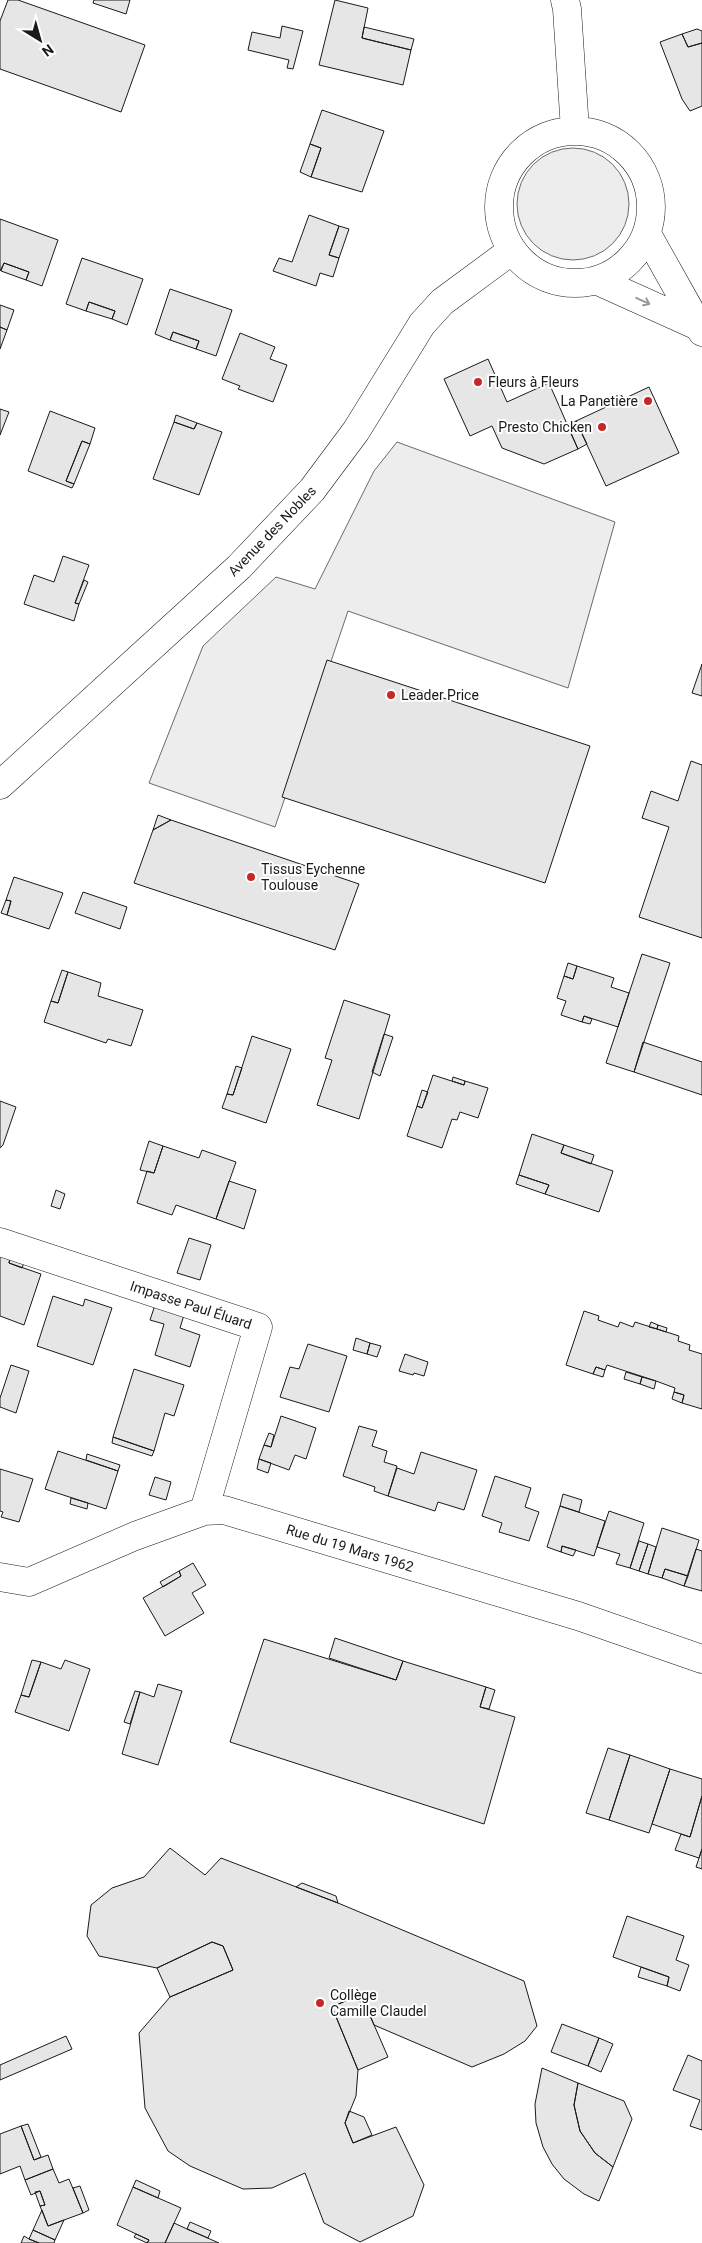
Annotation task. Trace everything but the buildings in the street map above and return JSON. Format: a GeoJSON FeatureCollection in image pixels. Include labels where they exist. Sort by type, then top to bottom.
{"type":"FeatureCollection","features":[{"type":"Feature","properties":{"kind":"street"},"geometry":{"type":"LineString","coordinates":[[565,0],[574,130]]}},
{"type":"Feature","properties":{"kind":"street"},"geometry":{"type":"LineString","coordinates":[[574,130],[599,134],[621,146],[638,164],[648,186],[652,210],[647,234],[635,254],[619,270],[598,281],[574,285],[550,280],[528,269],[511,251],[500,230],[498,206],[502,183],[513,162],[530,145],[551,134],[574,130]]}},
{"type":"Feature","properties":{"kind":"street"},"geometry":{"type":"LineString","coordinates":[[647,234],[701,328]]}},
{"type":"Feature","properties":{"kind":"street","name":"Avenue des Nobles"},"geometry":{"type":"LineString","coordinates":[[0,785],[240,567],[312,490],[356,431],[422,324],[442,302],[511,251]]}},
{"type":"Feature","properties":{"kind":"street"},"geometry":{"type":"LineString","coordinates":[[598,281],[701,328]]}},
{"type":"Feature","properties":{"kind":"street","name":"Impasse Paul Éluard"},"geometry":{"type":"LineString","coordinates":[[0,1242],[258,1327],[204,1511]]}},
{"type":"Feature","properties":{"kind":"street","name":"Rue du 19 Mars 1962"},"geometry":{"type":"LineString","coordinates":[[0,1578],[29,1582],[136,1536],[204,1511],[224,1510],[578,1616],[702,1659]]}},
{"type":"Feature","properties":{"kind":"shaded area"},"geometry":{"type":"Polygon","coordinates":[[[573,148],[594,152],[612,165],[625,183],[629,204],[625,225],[612,243],[594,256],[573,260],[552,256],[534,243],[521,225],[517,204],[521,183],[534,165],[552,152],[573,148]]]}},
{"type":"Feature","properties":{"kind":"shaded area"},"geometry":{"type":"Polygon","coordinates":[[[397,442],[615,522],[568,688],[348,611],[275,827],[149,783],[203,646],[276,577],[315,589],[374,471],[397,442]]]}},
{"type":"Feature","properties":{"kind":"place","name":"Fleurs à Fleurs"},"geometry":{"type":"Point","coordinates":[478,382]}},
{"type":"Feature","properties":{"kind":"place","name":"La Panetière"},"geometry":{"type":"Point","coordinates":[648,401]}},
{"type":"Feature","properties":{"kind":"place","name":"Presto Chicken"},"geometry":{"type":"Point","coordinates":[602,427]}},
{"type":"Feature","properties":{"kind":"place","name":"Leader Price"},"geometry":{"type":"Point","coordinates":[391,695]}},
{"type":"Feature","properties":{"kind":"place","name":"Tissus Eychenne Toulouse"},"geometry":{"type":"Point","coordinates":[251,877]}},
{"type":"Feature","properties":{"kind":"place","name":"Collège Camille Claudel"},"geometry":{"type":"Point","coordinates":[320,2003]}}]}
